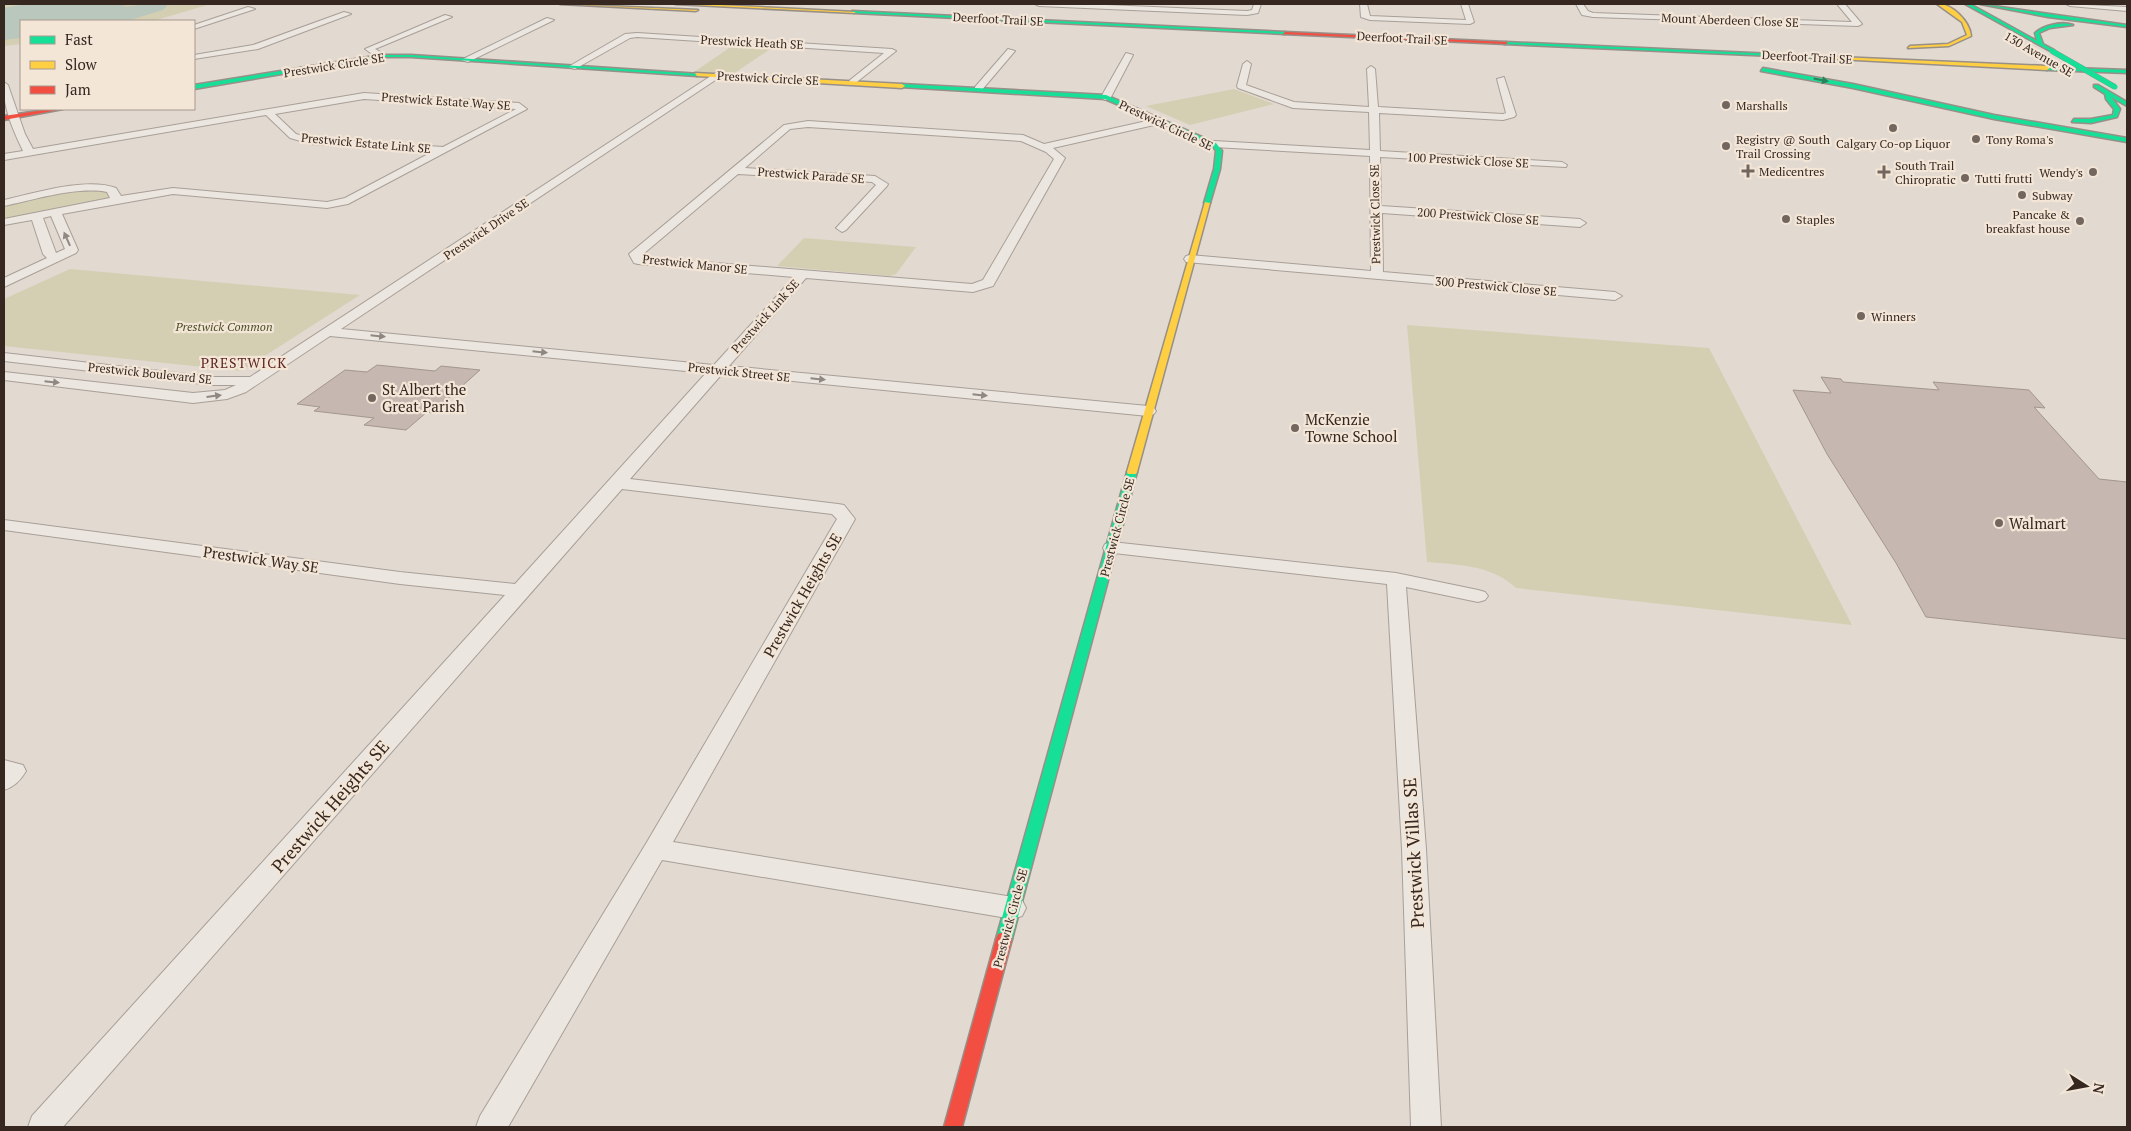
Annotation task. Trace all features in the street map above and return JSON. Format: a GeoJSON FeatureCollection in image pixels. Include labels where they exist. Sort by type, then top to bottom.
{"type":"FeatureCollection","features":[{"type":"Feature","properties":{"kind":"main road"},"geometry":{"type":"LineString","coordinates":[[562,4],[798,14],[846,12]]}},
{"type":"Feature","properties":{"kind":"main road","name":"Deerfoot Trail SE"},"geometry":{"type":"LineString","coordinates":[[677,4],[2127,72]]}},
{"type":"Feature","properties":{"kind":"main road","name":"Deerfoot Trail SE"},"geometry":{"type":"LineString","coordinates":[[773,4],[1024,14],[2127,67]]}},
{"type":"Feature","properties":{"kind":"main road"},"geometry":{"type":"LineString","coordinates":[[1900,48],[1942,45],[1965,40],[1969,36],[1969,28],[1939,4]]}},
{"type":"Feature","properties":{"kind":"main road","name":"130 Avenue SE"},"geometry":{"type":"LineString","coordinates":[[1951,4],[1989,21],[2038,48],[2096,86],[2127,94]]}},
{"type":"Feature","properties":{"kind":"main road","name":"130 Avenue SE"},"geometry":{"type":"LineString","coordinates":[[1968,4],[1989,21]]}},
{"type":"Feature","properties":{"kind":"main road"},"geometry":{"type":"LineString","coordinates":[[1982,4],[2127,28]]}},
{"type":"Feature","properties":{"kind":"main road"},"geometry":{"type":"LineString","coordinates":[[1024,14],[1071,14],[1729,41]]}},
{"type":"Feature","properties":{"kind":"main road"},"geometry":{"type":"LineString","coordinates":[[1989,21],[2110,24]]}},
{"type":"Feature","properties":{"kind":"main road"},"geometry":{"type":"LineString","coordinates":[[2038,48],[2037,34],[2039,31],[2053,26],[2086,25],[2127,28]]}},
{"type":"Feature","properties":{"kind":"main road"},"geometry":{"type":"LineString","coordinates":[[1256,31],[1339,40],[1653,58],[1721,65]]}},
{"type":"Feature","properties":{"kind":"main road"},"geometry":{"type":"LineString","coordinates":[[1747,49],[1786,47],[2127,61]]}},
{"type":"Feature","properties":{"kind":"main road","name":"130 Avenue SE"},"geometry":{"type":"LineString","coordinates":[[2038,48],[2052,51],[2111,90],[2127,104]]}},
{"type":"Feature","properties":{"kind":"main road","name":"Prestwick Circle SE"},"geometry":{"type":"LineString","coordinates":[[195,87],[381,56],[465,60],[1106,97],[1214,144],[1219,151],[1217,169],[1190,259],[953,1127]]}},
{"type":"Feature","properties":{"kind":"main road"},"geometry":{"type":"LineString","coordinates":[[1750,68],[1825,81],[1994,117],[2127,140]]}},
{"type":"Feature","properties":{"kind":"main road"},"geometry":{"type":"LineString","coordinates":[[1956,75],[2014,74],[2127,79]]}},
{"type":"Feature","properties":{"kind":"main road"},"geometry":{"type":"LineString","coordinates":[[1938,92],[1956,101],[1985,110],[2021,117],[2091,121],[2114,116],[2117,109],[2109,99],[2111,90]]}},
{"type":"Feature","properties":{"kind":"main road"},"geometry":{"type":"LineString","coordinates":[[9,117],[54,110]]}},
{"type":"Feature","properties":{"kind":"main road"},"geometry":{"type":"LineString","coordinates":[[1994,117],[2061,126],[2127,130]]}},
{"type":"Feature","properties":{"kind":"street"},"geometry":{"type":"LineString","coordinates":[[1039,4],[1246,13],[1255,11],[1257,4]]}},
{"type":"Feature","properties":{"kind":"street"},"geometry":{"type":"LineString","coordinates":[[1364,4],[1365,17],[1370,18],[1470,22],[1465,4]]}},
{"type":"Feature","properties":{"kind":"street","name":"Mount Aberdeen Close SE"},"geometry":{"type":"LineString","coordinates":[[1580,4],[1585,13],[1593,15],[1803,24],[1858,24],[1841,4]]}},
{"type":"Feature","properties":{"kind":"street"},"geometry":{"type":"LineString","coordinates":[[2070,4],[2127,9]]}},
{"type":"Feature","properties":{"kind":"street"},"geometry":{"type":"LineString","coordinates":[[195,27],[250,9]]}},
{"type":"Feature","properties":{"kind":"street"},"geometry":{"type":"LineString","coordinates":[[195,56],[255,46],[347,14]]}},
{"type":"Feature","properties":{"kind":"street"},"geometry":{"type":"LineString","coordinates":[[381,56],[369,49],[448,17]]}},
{"type":"Feature","properties":{"kind":"street"},"geometry":{"type":"LineString","coordinates":[[465,60],[550,20]]}},
{"type":"Feature","properties":{"kind":"street","name":"Prestwick Heath SE"},"geometry":{"type":"LineString","coordinates":[[572,67],[628,36],[637,35],[892,51],[853,82]]}},
{"type":"Feature","properties":{"kind":"street"},"geometry":{"type":"LineString","coordinates":[[978,90],[1011,51]]}},
{"type":"Feature","properties":{"kind":"street"},"geometry":{"type":"LineString","coordinates":[[1106,97],[1129,56]]}},
{"type":"Feature","properties":{"kind":"street"},"geometry":{"type":"LineString","coordinates":[[1246,64],[1242,86],[1293,105],[1511,115],[1501,79]]}},
{"type":"Feature","properties":{"kind":"street"},"geometry":{"type":"LineString","coordinates":[[1371,69],[1374,109],[1374,154]]}},
{"type":"Feature","properties":{"kind":"street","name":"Prestwick Drive SE"},"geometry":{"type":"LineString","coordinates":[[252,381],[330,332],[717,75]]}},
{"type":"Feature","properties":{"kind":"street"},"geometry":{"type":"LineString","coordinates":[[7,85],[9,117],[29,152]]}},
{"type":"Feature","properties":{"kind":"street","name":"Prestwick Estate Way SE"},"geometry":{"type":"LineString","coordinates":[[4,157],[364,96],[519,106],[522,109],[348,201],[327,205],[173,191],[4,222]]}},
{"type":"Feature","properties":{"kind":"street","name":"Prestwick Estate Link SE"},"geometry":{"type":"LineString","coordinates":[[268,112],[293,136],[311,140],[444,150]]}},
{"type":"Feature","properties":{"kind":"street"},"geometry":{"type":"LineString","coordinates":[[1043,147],[1160,121]]}},
{"type":"Feature","properties":{"kind":"street","name":"Prestwick Manor SE"},"geometry":{"type":"LineString","coordinates":[[796,124],[1023,138],[1043,147],[1060,158],[988,283],[973,288],[638,260],[635,254],[737,171],[787,127],[796,124]]}},
{"type":"Feature","properties":{"kind":"street","name":"Prestwick Close SE"},"geometry":{"type":"LineString","coordinates":[[1190,259],[1377,276],[1374,154],[1214,144]]}},
{"type":"Feature","properties":{"kind":"street","name":"100 Prestwick Close SE"},"geometry":{"type":"LineString","coordinates":[[1374,154],[1562,165]]}},
{"type":"Feature","properties":{"kind":"street","name":"Prestwick Parade SE"},"geometry":{"type":"LineString","coordinates":[[737,171],[876,179],[883,184],[842,228]]}},
{"type":"Feature","properties":{"kind":"street"},"geometry":{"type":"LineString","coordinates":[[4,203],[99,188],[109,189],[115,193],[116,200]]}},
{"type":"Feature","properties":{"kind":"street","name":"200 Prestwick Close SE"},"geometry":{"type":"LineString","coordinates":[[1375,209],[1580,223]]}},
{"type":"Feature","properties":{"kind":"street"},"geometry":{"type":"LineString","coordinates":[[4,283],[72,250],[55,212]]}},
{"type":"Feature","properties":{"kind":"street"},"geometry":{"type":"LineString","coordinates":[[37,216],[50,254],[57,258]]}},
{"type":"Feature","properties":{"kind":"street","name":"Prestwick Link SE"},"geometry":{"type":"LineString","coordinates":[[722,364],[803,274]]}},
{"type":"Feature","properties":{"kind":"street","name":"300 Prestwick Close SE"},"geometry":{"type":"LineString","coordinates":[[1377,276],[1615,296]]}},
{"type":"Feature","properties":{"kind":"street","name":"Prestwick Street SE"},"geometry":{"type":"LineString","coordinates":[[345,322],[722,364]]}},
{"type":"Feature","properties":{"kind":"street","name":"Prestwick Street SE"},"geometry":{"type":"LineString","coordinates":[[330,332],[722,364],[1150,405]]}},
{"type":"Feature","properties":{"kind":"street","name":"Prestwick Boulevard SE"},"geometry":{"type":"LineString","coordinates":[[4,357],[212,381],[252,381]]}},
{"type":"Feature","properties":{"kind":"street","name":"Prestwick Heights SE"},"geometry":{"type":"LineString","coordinates":[[43,1127],[722,364]]}},
{"type":"Feature","properties":{"kind":"street","name":"Prestwick Boulevard SE"},"geometry":{"type":"LineString","coordinates":[[4,376],[193,398],[227,394],[241,389],[252,381]]}},
{"type":"Feature","properties":{"kind":"street","name":"Prestwick Heights SE"},"geometry":{"type":"LineString","coordinates":[[492,1127],[656,849],[846,519],[838,510],[617,484]]}},
{"type":"Feature","properties":{"kind":"street","name":"Prestwick Way SE"},"geometry":{"type":"LineString","coordinates":[[4,525],[390,577],[519,591]]}},
{"type":"Feature","properties":{"kind":"street"},"geometry":{"type":"LineString","coordinates":[[1112,548],[1396,580],[1478,596]]}},
{"type":"Feature","properties":{"kind":"street","name":"Prestwick Villas SE"},"geometry":{"type":"LineString","coordinates":[[1396,580],[1414,849],[1426,1127]]}},
{"type":"Feature","properties":{"kind":"street"},"geometry":{"type":"LineString","coordinates":[[4,769],[15,771],[4,781]]}},
{"type":"Feature","properties":{"kind":"street"},"geometry":{"type":"LineString","coordinates":[[656,849],[1013,908]]}},
{"type":"Feature","properties":{"kind":"green space"},"geometry":{"type":"Polygon","coordinates":[[[4,4],[211,4],[156,20],[20,20],[20,44],[4,46],[4,4]]]}},
{"type":"Feature","properties":{"kind":"green space"},"geometry":{"type":"Polygon","coordinates":[[[735,44],[775,46],[733,74],[694,72],[735,44]]]}},
{"type":"Feature","properties":{"kind":"green space"},"geometry":{"type":"Polygon","coordinates":[[[1234,89],[1274,104],[1190,125],[1146,106],[1234,89]]]}},
{"type":"Feature","properties":{"kind":"green space"},"geometry":{"type":"Polygon","coordinates":[[[109,189],[116,200],[4,222],[4,203],[71,191],[109,189]]]}},
{"type":"Feature","properties":{"kind":"green space"},"geometry":{"type":"Polygon","coordinates":[[[804,238],[916,247],[896,274],[890,276],[777,266],[804,238]]]}},
{"type":"Feature","properties":{"kind":"green space","name":"Prestwick Common"},"geometry":{"type":"Polygon","coordinates":[[[70,269],[360,295],[241,371],[4,346],[4,299],[70,269]]]}},
{"type":"Feature","properties":{"kind":"green space"},"geometry":{"type":"Polygon","coordinates":[[[1407,325],[1709,348],[1852,625],[1516,588],[1507,580],[1486,570],[1463,565],[1427,562],[1407,325]]]}},
{"type":"Feature","properties":{"kind":"shaded area"},"geometry":{"type":"Polygon","coordinates":[[[27,4],[127,4],[123,7],[164,4],[167,6],[163,10],[130,20],[20,20],[20,38],[4,40],[4,8],[27,4]]]}},
{"type":"Feature","properties":{"kind":"building","name":"St Albert the Great Parish"},"geometry":{"type":"Polygon","coordinates":[[[377,365],[435,371],[441,366],[480,370],[432,413],[427,412],[406,430],[364,425],[374,418],[314,411],[320,407],[297,404],[345,370],[367,372],[377,365]]]}},
{"type":"Feature","properties":{"kind":"building","name":"Walmart"},"geometry":{"type":"Polygon","coordinates":[[[1821,377],[1841,379],[1843,382],[1939,390],[1933,382],[2029,390],[2045,408],[2034,407],[2099,479],[2127,482],[2127,639],[1926,617],[1896,563],[1827,454],[1793,390],[1831,393],[1821,377]]]}},
{"type":"Feature","properties":{"kind":"traffic: fast"},"geometry":{"type":"LineString","coordinates":[[1967,4],[2052,51]]}},
{"type":"Feature","properties":{"kind":"traffic: fast"},"geometry":{"type":"LineString","coordinates":[[1982,4],[2048,16],[2127,26]]}},
{"type":"Feature","properties":{"kind":"traffic: fast"},"geometry":{"type":"LineString","coordinates":[[854,12],[1285,33]]}},
{"type":"Feature","properties":{"kind":"traffic: fast"},"geometry":{"type":"LineString","coordinates":[[2041,45],[2037,33],[2041,30],[2053,26],[2071,25]]}},
{"type":"Feature","properties":{"kind":"traffic: fast"},"geometry":{"type":"LineString","coordinates":[[1506,43],[1817,57]]}},
{"type":"Feature","properties":{"kind":"traffic: fast"},"geometry":{"type":"LineString","coordinates":[[2052,51],[2115,87]]}},
{"type":"Feature","properties":{"kind":"traffic: fast"},"geometry":{"type":"LineString","coordinates":[[195,87],[381,56],[411,56],[697,74]]}},
{"type":"Feature","properties":{"kind":"traffic: fast"},"geometry":{"type":"LineString","coordinates":[[2047,68],[2127,72]]}},
{"type":"Feature","properties":{"kind":"traffic: fast"},"geometry":{"type":"LineString","coordinates":[[1763,70],[1853,86],[1994,117],[2127,140]]}},
{"type":"Feature","properties":{"kind":"traffic: fast"},"geometry":{"type":"LineString","coordinates":[[902,86],[1106,97],[1214,144],[1219,151],[1217,169],[1207,203]]}},
{"type":"Feature","properties":{"kind":"traffic: fast"},"geometry":{"type":"LineString","coordinates":[[2096,86],[2127,104]]}},
{"type":"Feature","properties":{"kind":"traffic: fast"},"geometry":{"type":"LineString","coordinates":[[2074,121],[2091,121],[2115,116],[2117,109],[2109,99],[2108,93]]}},
{"type":"Feature","properties":{"kind":"traffic: fast"},"geometry":{"type":"LineString","coordinates":[[1004,939],[1132,472]]}},
{"type":"Feature","properties":{"kind":"traffic: slow"},"geometry":{"type":"LineString","coordinates":[[562,4],[696,10]]}},
{"type":"Feature","properties":{"kind":"traffic: slow"},"geometry":{"type":"LineString","coordinates":[[677,4],[854,12]]}},
{"type":"Feature","properties":{"kind":"traffic: slow"},"geometry":{"type":"LineString","coordinates":[[1910,47],[1949,45],[1969,36],[1963,21],[1939,4]]}},
{"type":"Feature","properties":{"kind":"traffic: slow"},"geometry":{"type":"LineString","coordinates":[[1817,57],[2047,68]]}},
{"type":"Feature","properties":{"kind":"traffic: slow"},"geometry":{"type":"LineString","coordinates":[[697,74],[902,86]]}},
{"type":"Feature","properties":{"kind":"traffic: slow"},"geometry":{"type":"LineString","coordinates":[[1132,472],[1207,203]]}},
{"type":"Feature","properties":{"kind":"traffic: jam"},"geometry":{"type":"LineString","coordinates":[[1285,33],[1506,43]]}},
{"type":"Feature","properties":{"kind":"traffic: jam"},"geometry":{"type":"LineString","coordinates":[[4,118],[54,110]]}},
{"type":"Feature","properties":{"kind":"traffic: jam"},"geometry":{"type":"LineString","coordinates":[[953,1127],[1004,939]]}},
{"type":"Feature","properties":{"kind":"place","name":"Marshalls"},"geometry":{"type":"Point","coordinates":[1726,105]}},
{"type":"Feature","properties":{"kind":"place","name":"Calgary Co-op Liquor"},"geometry":{"type":"Point","coordinates":[1893,128]}},
{"type":"Feature","properties":{"kind":"place","name":"Tony Roma's"},"geometry":{"type":"Point","coordinates":[1976,139]}},
{"type":"Feature","properties":{"kind":"place","name":"Registry @ South Trail Crossing"},"geometry":{"type":"Point","coordinates":[1726,146]}},
{"type":"Feature","properties":{"kind":"place","name":"Medicentres"},"geometry":{"type":"Point","coordinates":[1748,171]}},
{"type":"Feature","properties":{"kind":"place","name":"South Trail Chiropratic"},"geometry":{"type":"Point","coordinates":[1884,172]}},
{"type":"Feature","properties":{"kind":"place","name":"Wendy's"},"geometry":{"type":"Point","coordinates":[2093,172]}},
{"type":"Feature","properties":{"kind":"place","name":"Tutti frutti"},"geometry":{"type":"Point","coordinates":[1965,178]}},
{"type":"Feature","properties":{"kind":"place","name":"Subway"},"geometry":{"type":"Point","coordinates":[2022,195]}},
{"type":"Feature","properties":{"kind":"place","name":"Staples"},"geometry":{"type":"Point","coordinates":[1786,219]}},
{"type":"Feature","properties":{"kind":"place","name":"Pancake & breakfast house"},"geometry":{"type":"Point","coordinates":[2080,221]}},
{"type":"Feature","properties":{"kind":"place","name":"Winners"},"geometry":{"type":"Point","coordinates":[1861,316]}},
{"type":"Feature","properties":{"kind":"place","name":"St Albert the Great Parish"},"geometry":{"type":"Point","coordinates":[372,398]}},
{"type":"Feature","properties":{"kind":"place","name":"McKenzie Towne School"},"geometry":{"type":"Point","coordinates":[1295,428]}},
{"type":"Feature","properties":{"kind":"place","name":"Walmart"},"geometry":{"type":"Point","coordinates":[1999,523]}},
{"type":"Feature","properties":{"kind":"district","name":"PRESTWICK"},"geometry":{"type":"Point","coordinates":[244,362]}}]}
